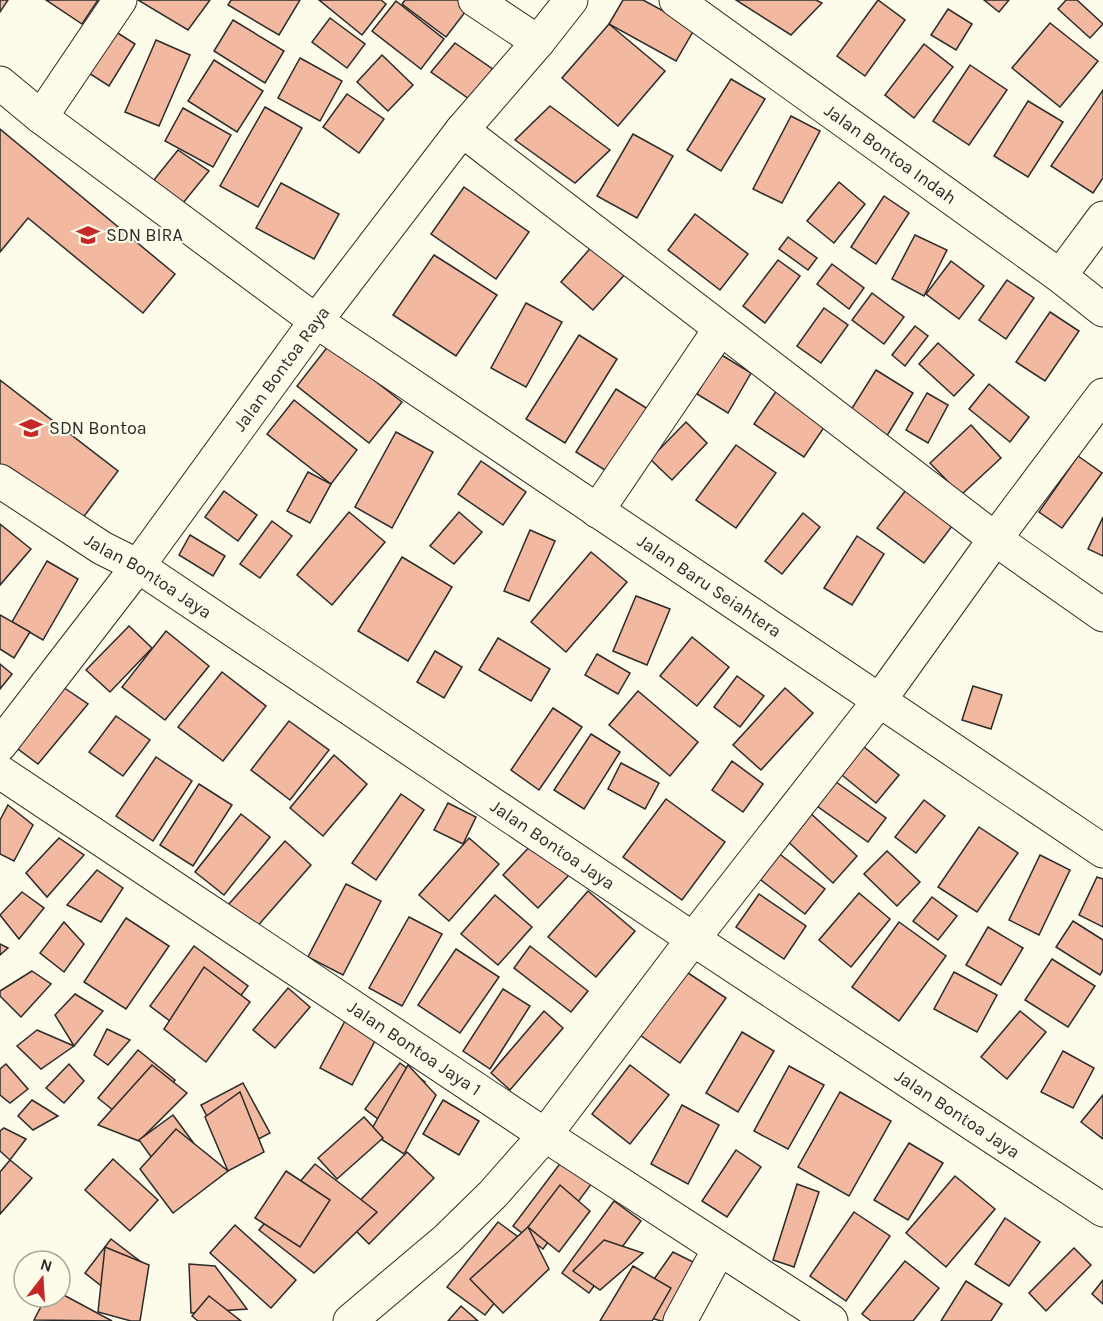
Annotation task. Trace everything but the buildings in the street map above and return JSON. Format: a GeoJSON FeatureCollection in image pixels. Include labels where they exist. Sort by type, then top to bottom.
{"type":"FeatureCollection","features":[{"type":"Feature","properties":{"kind":"street"},"geometry":{"type":"LineString","coordinates":[[41,117],[120,0]]}},
{"type":"Feature","properties":{"kind":"street"},"geometry":{"type":"LineString","coordinates":[[475,0],[538,42]]}},
{"type":"Feature","properties":{"kind":"street","name":"Jalan Bontoa Raya"},"geometry":{"type":"LineString","coordinates":[[0,745],[138,566],[316,321],[462,130],[571,0]]}},
{"type":"Feature","properties":{"kind":"street","name":"Jalan Bontoa Indah"},"geometry":{"type":"LineString","coordinates":[[676,0],[1060,276],[1103,310]]}},
{"type":"Feature","properties":{"kind":"street","name":"Jalan Baru Seiahtera"},"geometry":{"type":"LineString","coordinates":[[0,83],[41,117],[316,321],[1103,851]]}},
{"type":"Feature","properties":{"kind":"street"},"geometry":{"type":"LineString","coordinates":[[462,130],[995,540],[1103,615]]}},
{"type":"Feature","properties":{"kind":"street"},"geometry":{"type":"LineString","coordinates":[[1060,276],[1103,218]]}},
{"type":"Feature","properties":{"kind":"street"},"geometry":{"type":"LineString","coordinates":[[597,511],[720,329]]}},
{"type":"Feature","properties":{"kind":"street"},"geometry":{"type":"LineString","coordinates":[[350,1321],[447,1239],[493,1194],[544,1135],[693,939],[879,701],[1103,395]]}},
{"type":"Feature","properties":{"kind":"street","name":"Jalan Bontoa Jaya"},"geometry":{"type":"LineString","coordinates":[[0,481],[102,548],[138,566],[693,939],[1103,1210]]}},
{"type":"Feature","properties":{"kind":"street","name":"Jalan Bontoa Jaya 1"},"geometry":{"type":"LineString","coordinates":[[0,772],[544,1135],[831,1321]]}},
{"type":"Feature","properties":{"kind":"street"},"geometry":{"type":"LineString","coordinates":[[680,1321],[720,1249]]}},
{"type":"Feature","properties":{"kind":"place","name":"SDN BIRA"},"geometry":{"type":"Point","coordinates":[88,235]}},
{"type":"Feature","properties":{"kind":"place","name":"SDN Bontoa"},"geometry":{"type":"Point","coordinates":[31,428]}}]}
